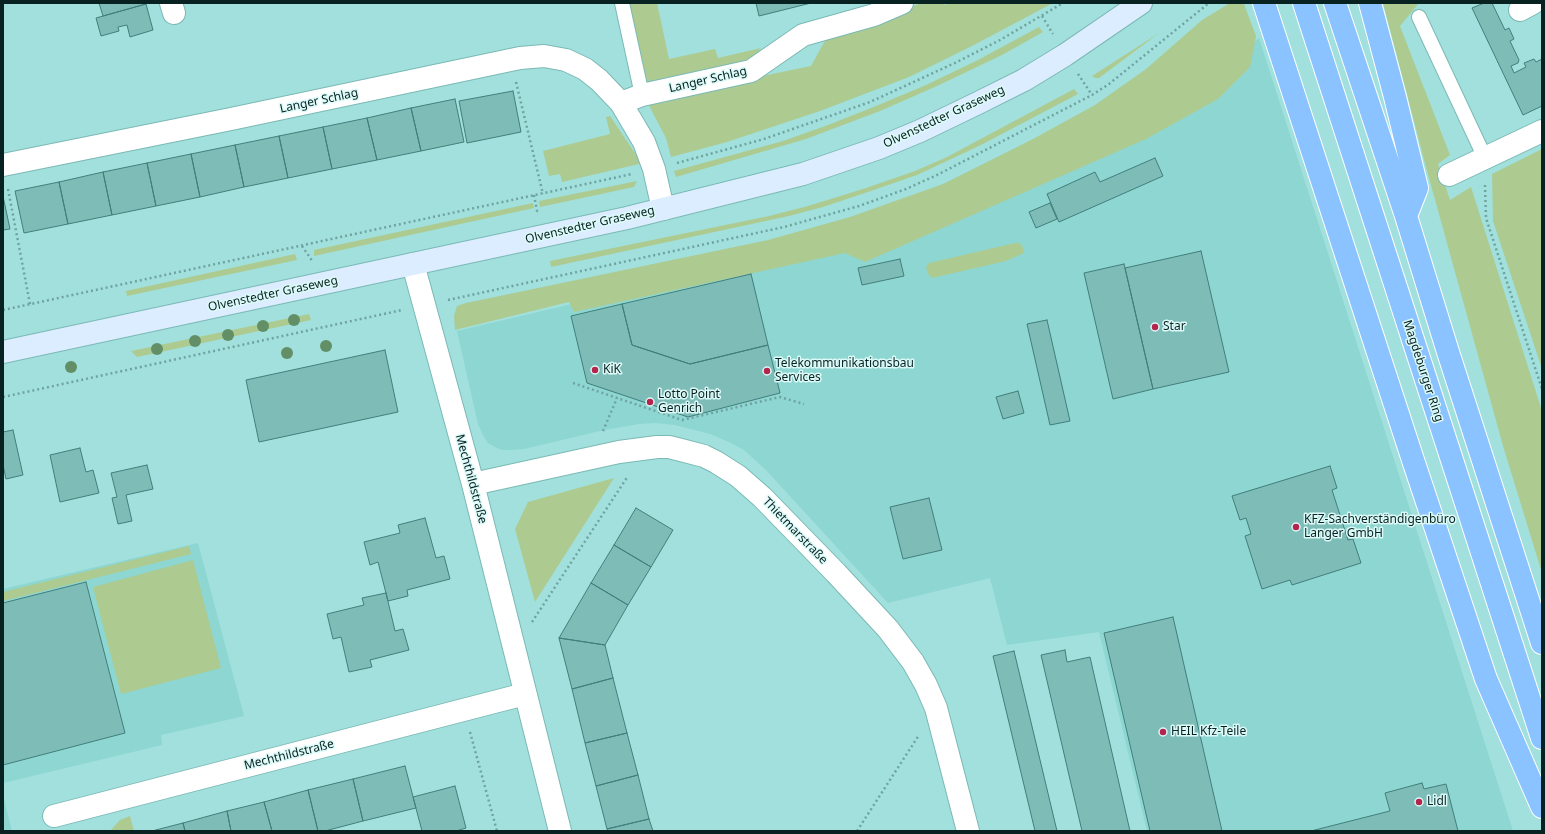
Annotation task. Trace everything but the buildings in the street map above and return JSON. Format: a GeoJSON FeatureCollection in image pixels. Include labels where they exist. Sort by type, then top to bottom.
{"type":"FeatureCollection","features":[{"type":"Feature","properties":{"kind":"highway"},"geometry":{"type":"LineString","coordinates":[[1264,3],[1412,457],[1482,666],[1501,716],[1542,807]]}},
{"type":"Feature","properties":{"kind":"highway","name":"Magdeburger Ring"},"geometry":{"type":"LineString","coordinates":[[1304,3],[1542,738]]}},
{"type":"Feature","properties":{"kind":"highway"},"geometry":{"type":"LineString","coordinates":[[1335,3],[1406,216],[1448,352],[1542,643]]}},
{"type":"Feature","properties":{"kind":"highway"},"geometry":{"type":"LineString","coordinates":[[1370,3],[1418,188],[1406,216]]}},
{"type":"Feature","properties":{"kind":"main road","name":"Olvenstedter Graseweg"},"geometry":{"type":"LineString","coordinates":[[3,352],[619,220],[803,174],[879,148],[920,131],[1024,80],[1072,51],[1141,3]]}},
{"type":"Feature","properties":{"kind":"street","name":"Langer Schlag"},"geometry":{"type":"LineString","coordinates":[[621,103],[642,95],[751,71],[803,35],[874,15],[902,3]]}},
{"type":"Feature","properties":{"kind":"street","name":"Langer Schlag"},"geometry":{"type":"LineString","coordinates":[[3,165],[535,56],[552,57],[578,65],[599,80],[621,103],[644,142],[654,170],[663,209]]}},
{"type":"Feature","properties":{"kind":"street"},"geometry":{"type":"LineString","coordinates":[[1449,176],[1542,131]]}},
{"type":"Feature","properties":{"kind":"street","name":"Mechthildstraße"},"geometry":{"type":"LineString","coordinates":[[413,264],[473,484],[560,831]]}},
{"type":"Feature","properties":{"kind":"street","name":"Thietmarstraße"},"geometry":{"type":"LineString","coordinates":[[473,484],[619,452],[646,448],[669,447],[704,456],[727,468],[750,486],[831,568],[888,628],[913,662],[926,685],[936,708],[968,831]]}},
{"type":"Feature","properties":{"kind":"street","name":"Mechthildstraße"},"geometry":{"type":"LineString","coordinates":[[54,816],[525,694]]}},
{"type":"Feature","properties":{"kind":"lane"},"geometry":{"type":"LineString","coordinates":[[622,3],[642,95]]}},
{"type":"Feature","properties":{"kind":"lane"},"geometry":{"type":"LineString","coordinates":[[1419,17],[1486,158]]}},
{"type":"Feature","properties":{"kind":"path"},"geometry":{"type":"LineString","coordinates":[[671,165],[764,139],[870,102],[957,62],[1000,40],[1063,3]]}},
{"type":"Feature","properties":{"kind":"path"},"geometry":{"type":"LineString","coordinates":[[515,76],[543,194]]}},
{"type":"Feature","properties":{"kind":"path"},"geometry":{"type":"LineString","coordinates":[[1486,158],[1486,218],[1542,389]]}},
{"type":"Feature","properties":{"kind":"path"},"geometry":{"type":"LineString","coordinates":[[3,165],[30,304]]}},
{"type":"Feature","properties":{"kind":"path"},"geometry":{"type":"LineString","coordinates":[[3,310],[639,173]]}},
{"type":"Feature","properties":{"kind":"path"},"geometry":{"type":"LineString","coordinates":[[3,397],[401,310]]}},
{"type":"Feature","properties":{"kind":"path"},"geometry":{"type":"LineString","coordinates":[[573,383],[682,420],[780,397],[804,404]]}},
{"type":"Feature","properties":{"kind":"path"},"geometry":{"type":"LineString","coordinates":[[603,432],[617,398]]}},
{"type":"Feature","properties":{"kind":"path"},"geometry":{"type":"LineString","coordinates":[[514,650],[646,448]]}},
{"type":"Feature","properties":{"kind":"path"},"geometry":{"type":"LineString","coordinates":[[857,831],[936,708]]}},
{"type":"Feature","properties":{"kind":"path"},"geometry":{"type":"LineString","coordinates":[[469,727],[497,831]]}},
{"type":"Feature","properties":{"kind":"shaded area"},"geometry":{"type":"Polygon","coordinates":[[[1259,38],[1513,831],[1147,831],[1099,632],[1007,645],[990,578],[888,603],[766,470],[744,450],[710,434],[675,425],[655,423],[639,424],[604,430],[524,449],[511,450],[502,450],[495,447],[488,443],[483,435],[478,424],[457,331],[899,227],[1186,100],[1259,38]]]}},
{"type":"Feature","properties":{"kind":"shaded area"},"geometry":{"type":"Polygon","coordinates":[[[198,543],[244,716],[161,735],[162,745],[3,783],[3,589],[198,543]]]}},
{"type":"Feature","properties":{"kind":"shaded area"},"geometry":{"type":"Polygon","coordinates":[[[3,795],[12,831],[3,831],[3,795]]]}},
{"type":"Feature","properties":{"kind":"green space"},"geometry":{"type":"Polygon","coordinates":[[[629,3],[657,3],[669,59],[715,49],[718,58],[761,48],[750,63],[648,86],[629,3]]]}},
{"type":"Feature","properties":{"kind":"green space"},"geometry":{"type":"Polygon","coordinates":[[[922,3],[941,3],[945,5],[948,3],[1053,3],[974,45],[909,77],[820,111],[727,142],[671,157],[666,138],[646,100],[811,66],[827,37],[922,3]]]}},
{"type":"Feature","properties":{"kind":"green space"},"geometry":{"type":"Polygon","coordinates":[[[1230,3],[1244,4],[1256,36],[1250,67],[1218,99],[1146,139],[865,262],[845,253],[574,312],[569,302],[455,330],[454,316],[457,306],[466,303],[768,240],[850,217],[943,184],[1033,139],[1095,105],[1146,69],[1202,20],[1230,3]]]}},
{"type":"Feature","properties":{"kind":"green space"},"geometry":{"type":"Polygon","coordinates":[[[1383,3],[1419,3],[1400,26],[1450,155],[1438,164],[1450,200],[1471,187],[1542,411],[1542,573],[1503,446],[1426,167],[1383,3]]]}},
{"type":"Feature","properties":{"kind":"green space"},"geometry":{"type":"Polygon","coordinates":[[[1039,27],[1043,32],[1002,55],[880,111],[806,139],[676,177],[674,171],[783,141],[876,106],[926,85],[976,61],[1039,27]]]}},
{"type":"Feature","properties":{"kind":"green space"},"geometry":{"type":"Polygon","coordinates":[[[1159,33],[1099,78],[1092,76],[1159,33]]]}},
{"type":"Feature","properties":{"kind":"green space"},"geometry":{"type":"Polygon","coordinates":[[[1074,89],[1078,94],[981,145],[917,175],[865,193],[823,207],[789,216],[551,267],[550,261],[769,216],[808,206],[866,188],[915,171],[947,157],[1074,89]]]}},
{"type":"Feature","properties":{"kind":"green space"},"geometry":{"type":"Polygon","coordinates":[[[610,116],[639,159],[639,164],[562,182],[560,174],[549,176],[543,151],[610,134],[606,117],[610,116]]]}},
{"type":"Feature","properties":{"kind":"green space"},"geometry":{"type":"Polygon","coordinates":[[[1542,149],[1542,369],[1493,221],[1492,174],[1542,149]]]}},
{"type":"Feature","properties":{"kind":"green space"},"geometry":{"type":"Polygon","coordinates":[[[637,181],[634,187],[540,207],[539,201],[637,181]]]}},
{"type":"Feature","properties":{"kind":"green space"},"geometry":{"type":"Polygon","coordinates":[[[533,203],[534,208],[314,256],[314,250],[533,203]]]}},
{"type":"Feature","properties":{"kind":"green space"},"geometry":{"type":"Polygon","coordinates":[[[1020,243],[1024,253],[1006,261],[932,278],[928,274],[926,268],[929,263],[1020,243]]]}},
{"type":"Feature","properties":{"kind":"green space"},"geometry":{"type":"Polygon","coordinates":[[[295,254],[297,260],[127,296],[126,291],[295,254]]]}},
{"type":"Feature","properties":{"kind":"green space"},"geometry":{"type":"Polygon","coordinates":[[[309,314],[311,320],[137,357],[131,351],[309,314]]]}},
{"type":"Feature","properties":{"kind":"green space"},"geometry":{"type":"Polygon","coordinates":[[[614,478],[535,602],[515,529],[528,502],[614,478]]]}},
{"type":"Feature","properties":{"kind":"green space"},"geometry":{"type":"Polygon","coordinates":[[[189,546],[191,554],[3,601],[3,592],[189,546]]]}},
{"type":"Feature","properties":{"kind":"green space"},"geometry":{"type":"Polygon","coordinates":[[[193,560],[221,668],[121,694],[93,587],[193,560]]]}},
{"type":"Feature","properties":{"kind":"green space"},"geometry":{"type":"Polygon","coordinates":[[[130,816],[134,831],[110,831],[120,820],[130,816]]]}},
{"type":"Feature","properties":{"kind":"place","name":"Star"},"geometry":{"type":"Point","coordinates":[1155,327]}},
{"type":"Feature","properties":{"kind":"place","name":"KiK"},"geometry":{"type":"Point","coordinates":[595,370]}},
{"type":"Feature","properties":{"kind":"place","name":"Telekommunikationsbau Services"},"geometry":{"type":"Point","coordinates":[767,371]}},
{"type":"Feature","properties":{"kind":"place","name":"Lotto Point Genrich"},"geometry":{"type":"Point","coordinates":[650,402]}},
{"type":"Feature","properties":{"kind":"place","name":"KFZ-Sachverständigenbüro Langer GmbH"},"geometry":{"type":"Point","coordinates":[1296,527]}},
{"type":"Feature","properties":{"kind":"place","name":"HEIL Kfz-Teile"},"geometry":{"type":"Point","coordinates":[1163,732]}},
{"type":"Feature","properties":{"kind":"place","name":"Lidl"},"geometry":{"type":"Point","coordinates":[1419,802]}}]}
